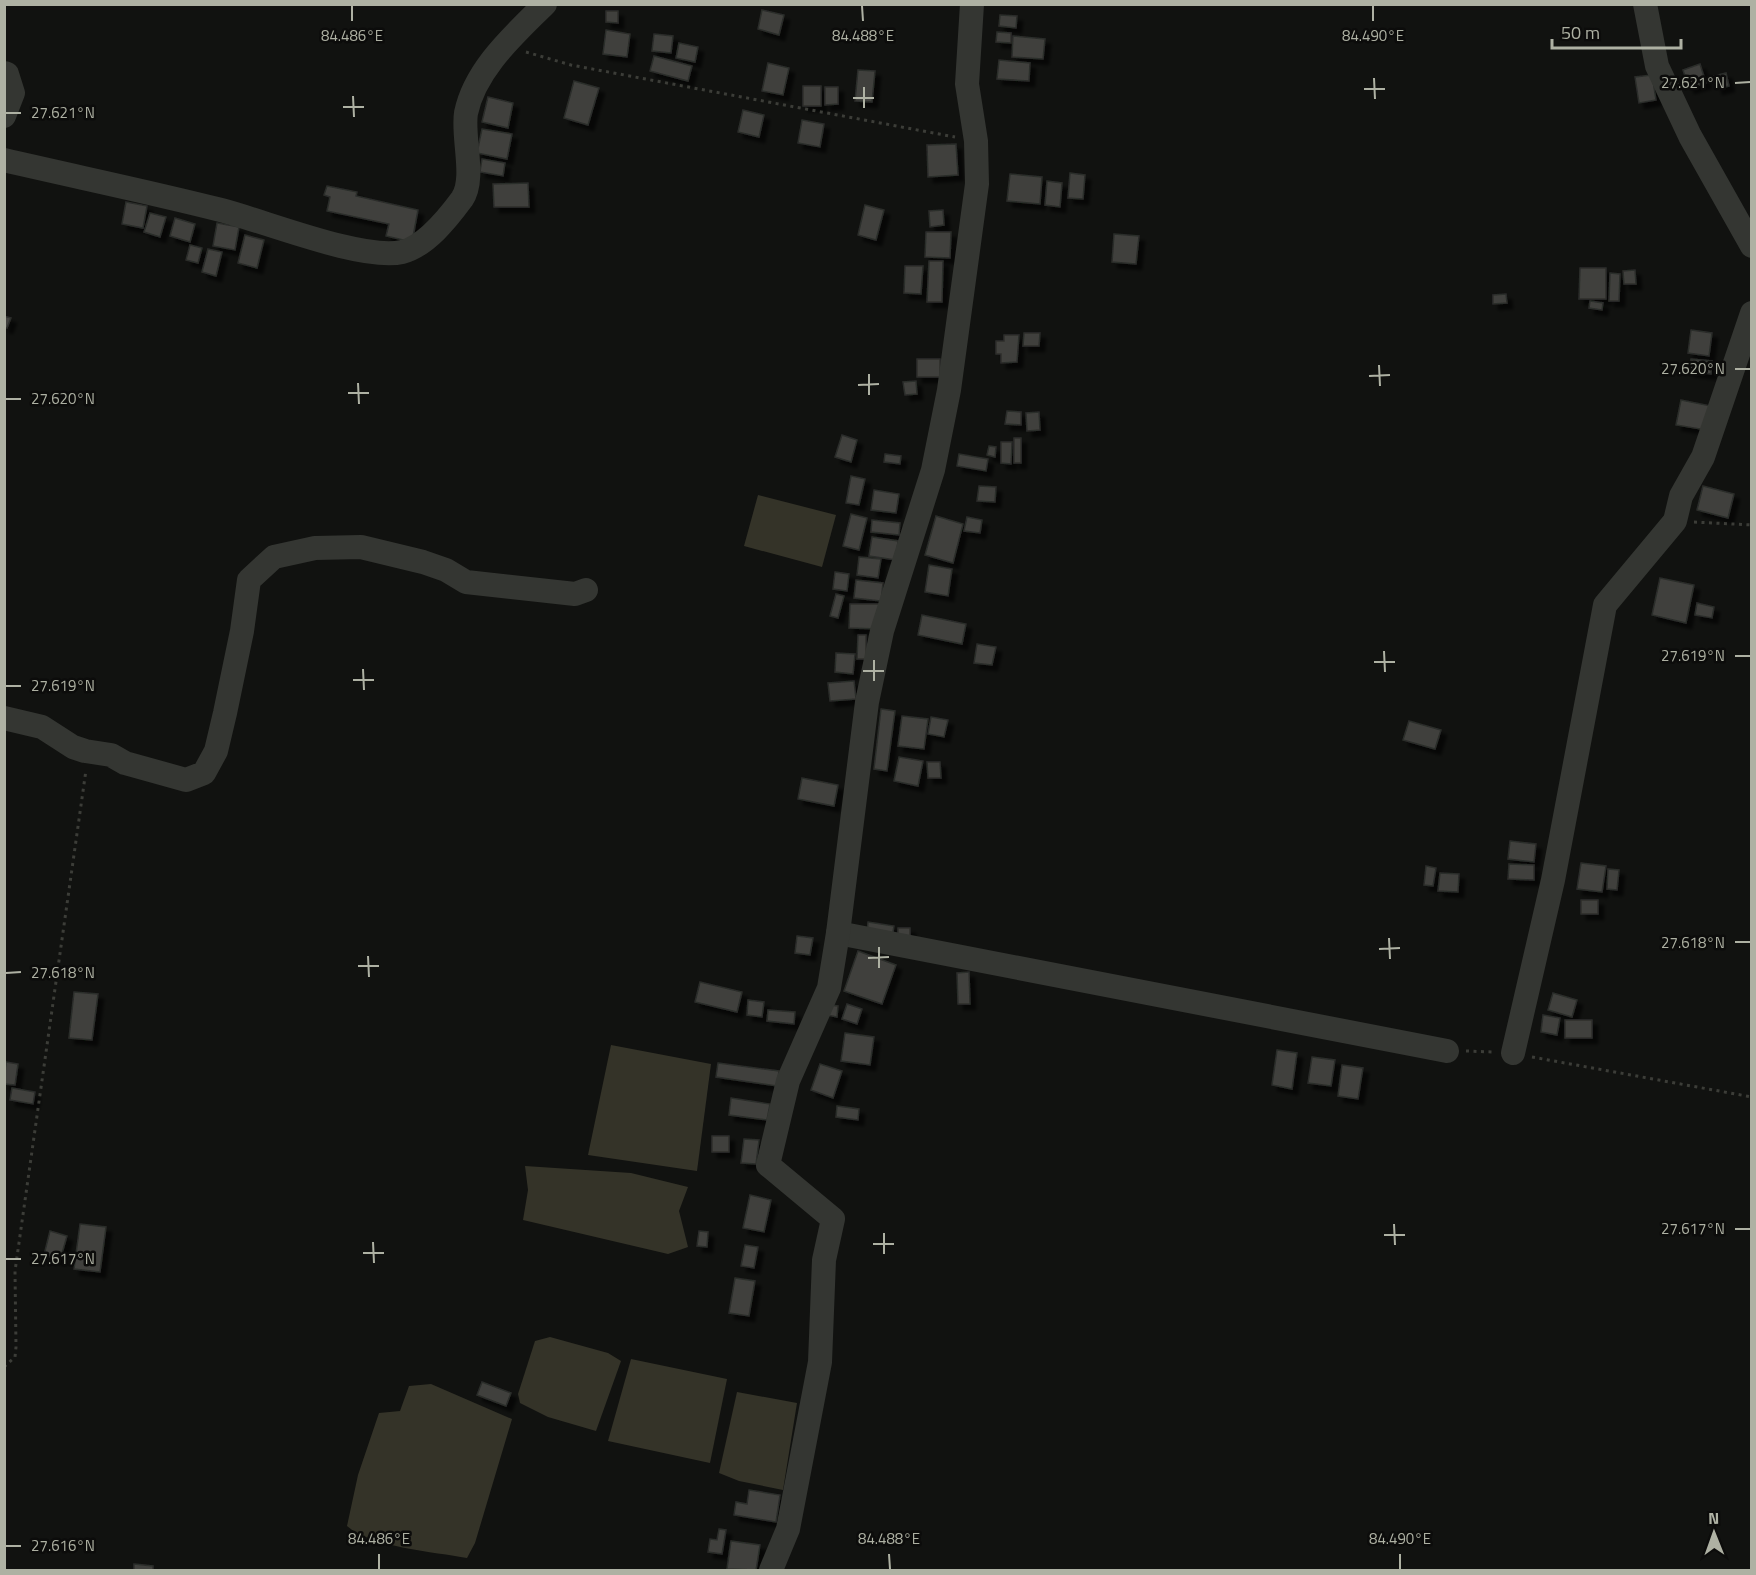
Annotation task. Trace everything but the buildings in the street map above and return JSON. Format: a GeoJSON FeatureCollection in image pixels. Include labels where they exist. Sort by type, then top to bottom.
{"type":"FeatureCollection","features":[{"type":"Feature","properties":{"kind":"street"},"geometry":{"type":"LineString","coordinates":[[4,160],[220,210],[360,250],[402,252],[427,239],[464,196],[467,178],[466,115],[474,87],[504,45],[545,4]]}},
{"type":"Feature","properties":{"kind":"street"},"geometry":{"type":"LineString","coordinates":[[771,1570],[788,1529],[820,1362],[824,1260],[833,1219],[768,1165],[788,1081],[829,988],[867,702],[882,631],[933,470],[950,390],[977,184],[976,141],[967,84],[972,4]]}},
{"type":"Feature","properties":{"kind":"street"},"geometry":{"type":"LineString","coordinates":[[1645,4],[1657,66],[1690,136],[1752,246]]}},
{"type":"Feature","properties":{"kind":"street"},"geometry":{"type":"LineString","coordinates":[[4,73],[7,74],[13,93],[4,116]]}},
{"type":"Feature","properties":{"kind":"street"},"geometry":{"type":"LineString","coordinates":[[1513,1053],[1553,880],[1605,605],[1675,521],[1681,496],[1703,458],[1752,314]]}},
{"type":"Feature","properties":{"kind":"street"},"geometry":{"type":"LineString","coordinates":[[4,718],[42,727],[84,751],[111,755],[125,763],[186,780],[204,773],[216,751],[225,713],[242,632],[249,580],[274,557],[315,548],[361,547],[423,562],[446,570],[466,582],[575,594],[586,591]]}},
{"type":"Feature","properties":{"kind":"street"},"geometry":{"type":"LineString","coordinates":[[838,933],[1447,1051]]}},
{"type":"Feature","properties":{"kind":"path"},"geometry":{"type":"LineString","coordinates":[[504,45],[571,65],[976,141]]}},
{"type":"Feature","properties":{"kind":"path"},"geometry":{"type":"LineString","coordinates":[[1675,521],[1752,525]]}},
{"type":"Feature","properties":{"kind":"path"},"geometry":{"type":"LineString","coordinates":[[4,1367],[15,1357],[15,1271],[86,773],[84,751]]}},
{"type":"Feature","properties":{"kind":"path"},"geometry":{"type":"LineString","coordinates":[[1447,1051],[1513,1053],[1752,1097]]}},
{"type":"Feature","properties":{"kind":"shaded area"},"geometry":{"type":"Polygon","coordinates":[[[758,495],[836,515],[822,567],[744,546],[758,495]]]}},
{"type":"Feature","properties":{"kind":"shaded area"},"geometry":{"type":"Polygon","coordinates":[[[611,1045],[711,1064],[697,1171],[588,1155],[611,1045]]]}},
{"type":"Feature","properties":{"kind":"shaded area"},"geometry":{"type":"Polygon","coordinates":[[[525,1166],[631,1173],[688,1187],[679,1211],[688,1247],[668,1254],[523,1220],[528,1190],[525,1166]]]}},
{"type":"Feature","properties":{"kind":"shaded area"},"geometry":{"type":"Polygon","coordinates":[[[550,1337],[608,1353],[621,1361],[596,1431],[548,1417],[520,1403],[518,1394],[535,1341],[550,1337]]]}},
{"type":"Feature","properties":{"kind":"shaded area"},"geometry":{"type":"Polygon","coordinates":[[[631,1359],[727,1379],[710,1463],[608,1441],[631,1359]]]}},
{"type":"Feature","properties":{"kind":"shaded area"},"geometry":{"type":"Polygon","coordinates":[[[431,1384],[512,1419],[475,1543],[467,1558],[387,1544],[357,1533],[347,1526],[358,1475],[379,1413],[400,1411],[409,1386],[431,1384]]]}},
{"type":"Feature","properties":{"kind":"shaded area"},"geometry":{"type":"Polygon","coordinates":[[[737,1392],[797,1403],[783,1490],[739,1481],[719,1473],[737,1392]]]}}]}
